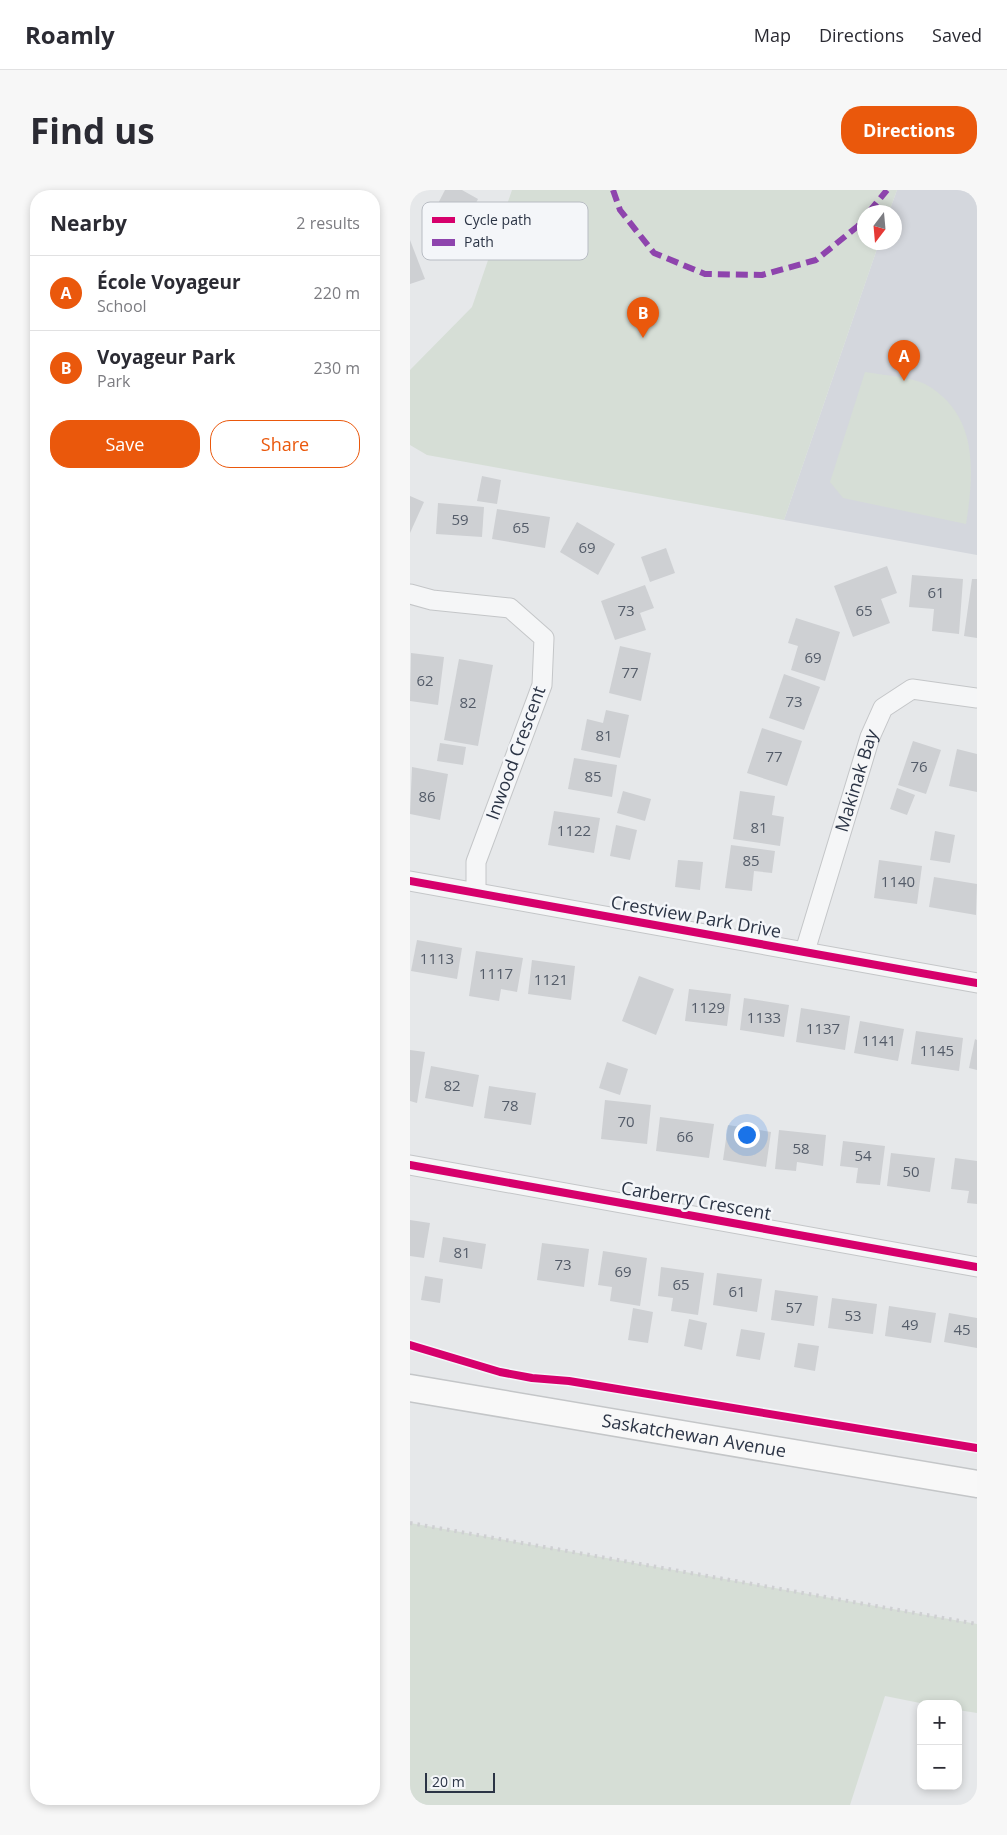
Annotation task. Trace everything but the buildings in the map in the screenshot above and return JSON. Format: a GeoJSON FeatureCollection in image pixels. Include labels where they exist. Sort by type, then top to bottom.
{"type":"FeatureCollection","features":[{"type":"Feature","properties":{"kind":"main road","name":"Saskatchewan Avenue"},"geometry":{"type":"LineString","coordinates":[[410,1388],[977,1484]]}},
{"type":"Feature","properties":{"kind":"street","name":"Inwood Crescent"},"geometry":{"type":"LineString","coordinates":[[410,594],[432,600],[510,608],[544,638],[542,685],[476,862],[476,892]]}},
{"type":"Feature","properties":{"kind":"street","name":"Makinak Bay"},"geometry":{"type":"LineString","coordinates":[[805,951],[870,737],[883,708],[912,689],[977,698]]}},
{"type":"Feature","properties":{"kind":"street","name":"Crestview Park Drive"},"geometry":{"type":"LineString","coordinates":[[410,880],[977,983]]}},
{"type":"Feature","properties":{"kind":"street","name":"Carberry Crescent"},"geometry":{"type":"LineString","coordinates":[[410,1164],[977,1267]]}},
{"type":"Feature","properties":{"kind":"shaded area"},"geometry":{"type":"Polygon","coordinates":[[[512,190],[897,190],[892,205],[857,205],[857,250],[877,250],[784,520],[427,455],[410,445],[410,370],[472,307],[488,260],[588,260],[588,202],[508,202],[512,190]]]}},
{"type":"Feature","properties":{"kind":"shaded area"},"geometry":{"type":"Polygon","coordinates":[[[897,190],[977,190],[977,555],[784,520],[877,250],[902,250],[902,205],[892,205],[897,190]]]}},
{"type":"Feature","properties":{"kind":"shaded area"},"geometry":{"type":"Polygon","coordinates":[[[865,372],[904,378],[925,384],[942,396],[955,410],[963,426],[971,463],[971,483],[966,524],[843,498],[830,482],[865,372]]]}},
{"type":"Feature","properties":{"kind":"shaded area"},"geometry":{"type":"Polygon","coordinates":[[[410,1523],[977,1624],[977,1713],[962,1711],[962,1700],[917,1700],[917,1702],[885,1696],[850,1805],[410,1805],[410,1523]]]}},
{"type":"Feature","properties":{"kind":"railway"},"geometry":{"type":"LineString","coordinates":[[410,1523],[977,1624]]}},
{"type":"Feature","properties":{"kind":"marked path"},"geometry":{"type":"LineString","coordinates":[[613,190],[620,210],[654,253],[705,274],[762,275],[816,260],[857,227]]}},
{"type":"Feature","properties":{"kind":"marked path"},"geometry":{"type":"LineString","coordinates":[[875,205],[887,190]]}},
{"type":"Feature","properties":{"kind":"cycle path"},"geometry":{"type":"LineString","coordinates":[[410,881],[977,983]]}},
{"type":"Feature","properties":{"kind":"cycle path"},"geometry":{"type":"LineString","coordinates":[[410,1165],[977,1267]]}},
{"type":"Feature","properties":{"kind":"cycle path"},"geometry":{"type":"LineString","coordinates":[[410,1345],[500,1372],[532,1378],[569,1381],[977,1448]]}},
{"type":"Feature","properties":{"kind":"place","name":"Voyageur Park"},"geometry":{"type":"Point","coordinates":[643,338]}},
{"type":"Feature","properties":{"kind":"place","name":"École Voyageur"},"geometry":{"type":"Point","coordinates":[904,381]}}]}
